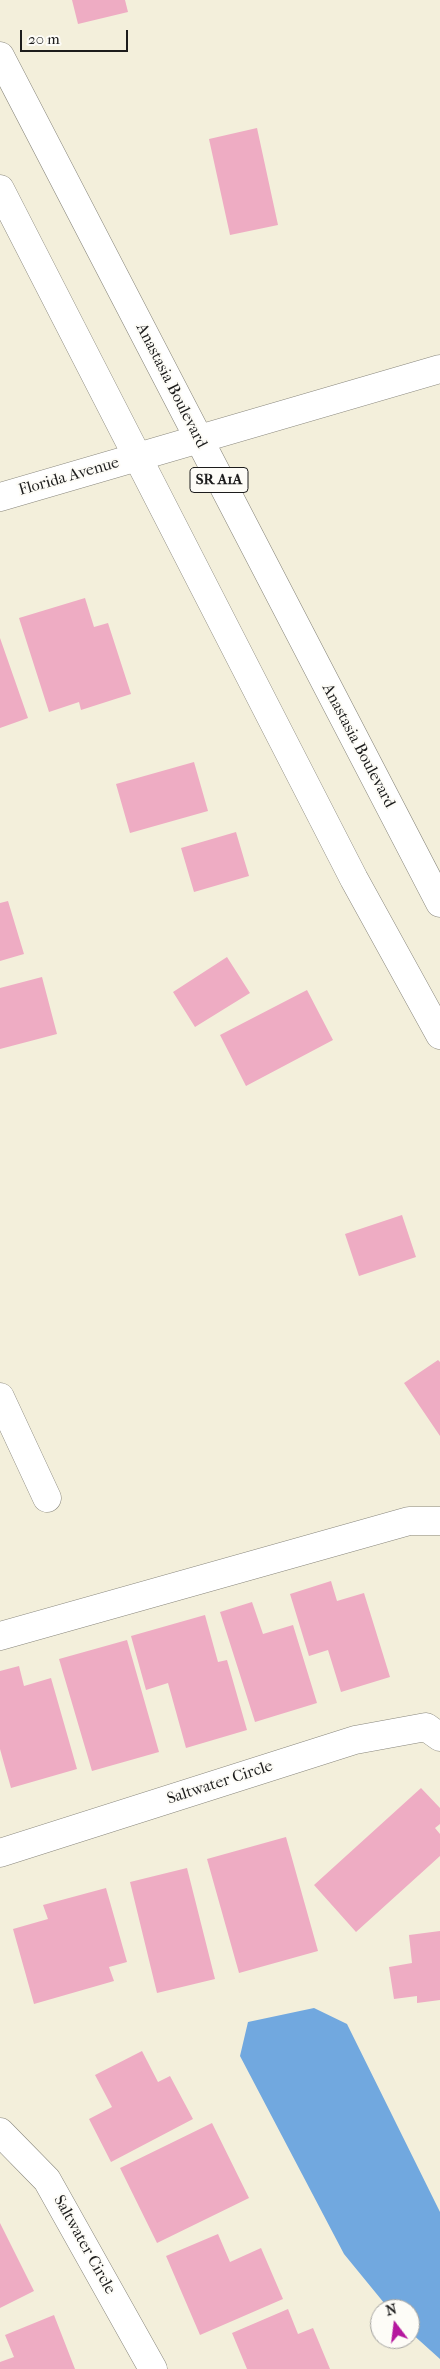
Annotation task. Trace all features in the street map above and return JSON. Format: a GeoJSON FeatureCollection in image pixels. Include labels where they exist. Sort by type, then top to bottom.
{"type":"FeatureCollection","features":[{"type":"Feature","properties":{"kind":"main road","name":"Anastasia Boulevard"},"geometry":{"type":"LineString","coordinates":[[0,56],[440,903]]}},
{"type":"Feature","properties":{"kind":"main road"},"geometry":{"type":"LineString","coordinates":[[0,189],[354,879],[440,1035]]}},
{"type":"Feature","properties":{"kind":"main road","name":"Florida Avenue"},"geometry":{"type":"LineString","coordinates":[[0,497],[440,369]]}},
{"type":"Feature","properties":{"kind":"main road"},"geometry":{"type":"LineString","coordinates":[[0,1398],[47,1498]]}},
{"type":"Feature","properties":{"kind":"main road"},"geometry":{"type":"LineString","coordinates":[[0,1636],[409,1521],[440,1521]]}},
{"type":"Feature","properties":{"kind":"main road","name":"Saltwater Circle"},"geometry":{"type":"LineString","coordinates":[[0,1853],[355,1740],[426,1727],[440,1737]]}},
{"type":"Feature","properties":{"kind":"main road","name":"Saltwater Circle"},"geometry":{"type":"LineString","coordinates":[[0,2132],[47,2180],[153,2369]]}},
{"type":"Feature","properties":{"kind":"water"},"geometry":{"type":"Polygon","coordinates":[[[314,2008],[347,2024],[440,2212],[440,2359],[420,2341],[420,2299],[381,2299],[344,2254],[240,2056],[248,2022],[314,2008]]]}},
{"type":"Feature","properties":{"kind":"building"},"geometry":{"type":"Polygon","coordinates":[[[72,0],[125,0],[128,12],[78,24],[72,0]]]}},
{"type":"Feature","properties":{"kind":"building"},"geometry":{"type":"Polygon","coordinates":[[[257,128],[278,225],[230,235],[209,139],[257,128]]]}},
{"type":"Feature","properties":{"kind":"building"},"geometry":{"type":"Polygon","coordinates":[[[85,598],[94,627],[108,623],[131,694],[81,710],[79,702],[49,712],[19,618],[85,598]]]}},
{"type":"Feature","properties":{"kind":"building"},"geometry":{"type":"Polygon","coordinates":[[[0,638],[28,718],[0,728],[0,638]]]}},
{"type":"Feature","properties":{"kind":"building"},"geometry":{"type":"Polygon","coordinates":[[[194,762],[208,811],[130,833],[116,784],[194,762]]]}},
{"type":"Feature","properties":{"kind":"building"},"geometry":{"type":"Polygon","coordinates":[[[236,832],[249,876],[194,892],[181,848],[236,832]]]}},
{"type":"Feature","properties":{"kind":"building"},"geometry":{"type":"Polygon","coordinates":[[[8,901],[24,954],[0,961],[0,903],[8,901]]]}},
{"type":"Feature","properties":{"kind":"building"},"geometry":{"type":"Polygon","coordinates":[[[227,957],[250,993],[195,1027],[173,992],[227,957]]]}},
{"type":"Feature","properties":{"kind":"building"},"geometry":{"type":"Polygon","coordinates":[[[42,977],[57,1034],[0,1049],[0,988],[42,977]]]}},
{"type":"Feature","properties":{"kind":"building"},"geometry":{"type":"Polygon","coordinates":[[[307,990],[333,1040],[246,1086],[220,1035],[307,990]]]}},
{"type":"Feature","properties":{"kind":"building"},"geometry":{"type":"Polygon","coordinates":[[[402,1215],[416,1257],[359,1276],[345,1234],[402,1215]]]}},
{"type":"Feature","properties":{"kind":"building"},"geometry":{"type":"Polygon","coordinates":[[[438,1360],[440,1362],[440,1436],[404,1383],[438,1360]]]}},
{"type":"Feature","properties":{"kind":"building"},"geometry":{"type":"Polygon","coordinates":[[[331,1581],[337,1601],[364,1593],[390,1677],[341,1692],[328,1650],[309,1656],[290,1594],[331,1581]]]}},
{"type":"Feature","properties":{"kind":"building"},"geometry":{"type":"Polygon","coordinates":[[[252,1602],[263,1634],[293,1625],[317,1703],[255,1722],[220,1612],[252,1602]]]}},
{"type":"Feature","properties":{"kind":"building"},"geometry":{"type":"Polygon","coordinates":[[[205,1615],[218,1662],[227,1660],[247,1730],[186,1748],[168,1683],[146,1690],[131,1636],[205,1615]]]}},
{"type":"Feature","properties":{"kind":"building"},"geometry":{"type":"Polygon","coordinates":[[[127,1640],[159,1752],[92,1771],[59,1659],[127,1640]]]}},
{"type":"Feature","properties":{"kind":"building"},"geometry":{"type":"Polygon","coordinates":[[[19,1666],[24,1686],[51,1678],[77,1769],[11,1788],[0,1749],[0,1671],[19,1666]]]}},
{"type":"Feature","properties":{"kind":"building"},"geometry":{"type":"Polygon","coordinates":[[[421,1788],[440,1808],[440,1824],[435,1828],[440,1834],[440,1856],[356,1932],[314,1885],[421,1788]]]}},
{"type":"Feature","properties":{"kind":"building"},"geometry":{"type":"Polygon","coordinates":[[[286,1837],[318,1951],[239,1973],[207,1859],[286,1837]]]}},
{"type":"Feature","properties":{"kind":"building"},"geometry":{"type":"Polygon","coordinates":[[[187,1868],[215,1979],[157,1993],[130,1882],[187,1868]]]}},
{"type":"Feature","properties":{"kind":"building"},"geometry":{"type":"Polygon","coordinates":[[[106,1888],[127,1962],[109,1967],[114,1981],[34,2004],[13,1929],[48,1919],[43,1905],[106,1888]]]}},
{"type":"Feature","properties":{"kind":"building"},"geometry":{"type":"Polygon","coordinates":[[[440,1931],[440,2000],[417,2003],[417,1996],[394,1999],[389,1967],[412,1963],[409,1935],[440,1931]]]}},
{"type":"Feature","properties":{"kind":"building"},"geometry":{"type":"Polygon","coordinates":[[[142,2051],[158,2082],[170,2076],[193,2119],[111,2162],[89,2119],[112,2107],[95,2075],[142,2051]]]}},
{"type":"Feature","properties":{"kind":"building"},"geometry":{"type":"Polygon","coordinates":[[[212,2123],[249,2198],[157,2243],[120,2168],[212,2123]]]}},
{"type":"Feature","properties":{"kind":"building"},"geometry":{"type":"Polygon","coordinates":[[[0,2223],[34,2291],[0,2308],[0,2223]]]}},
{"type":"Feature","properties":{"kind":"building"},"geometry":{"type":"Polygon","coordinates":[[[218,2234],[230,2262],[261,2248],[283,2299],[200,2335],[166,2256],[218,2234]]]}},
{"type":"Feature","properties":{"kind":"building"},"geometry":{"type":"Polygon","coordinates":[[[288,2309],[298,2334],[313,2328],[330,2369],[247,2369],[232,2333],[288,2309]]]}},
{"type":"Feature","properties":{"kind":"building"},"geometry":{"type":"Polygon","coordinates":[[[54,2315],[75,2369],[0,2369],[0,2362],[14,2357],[5,2335],[54,2315]]]}}]}
